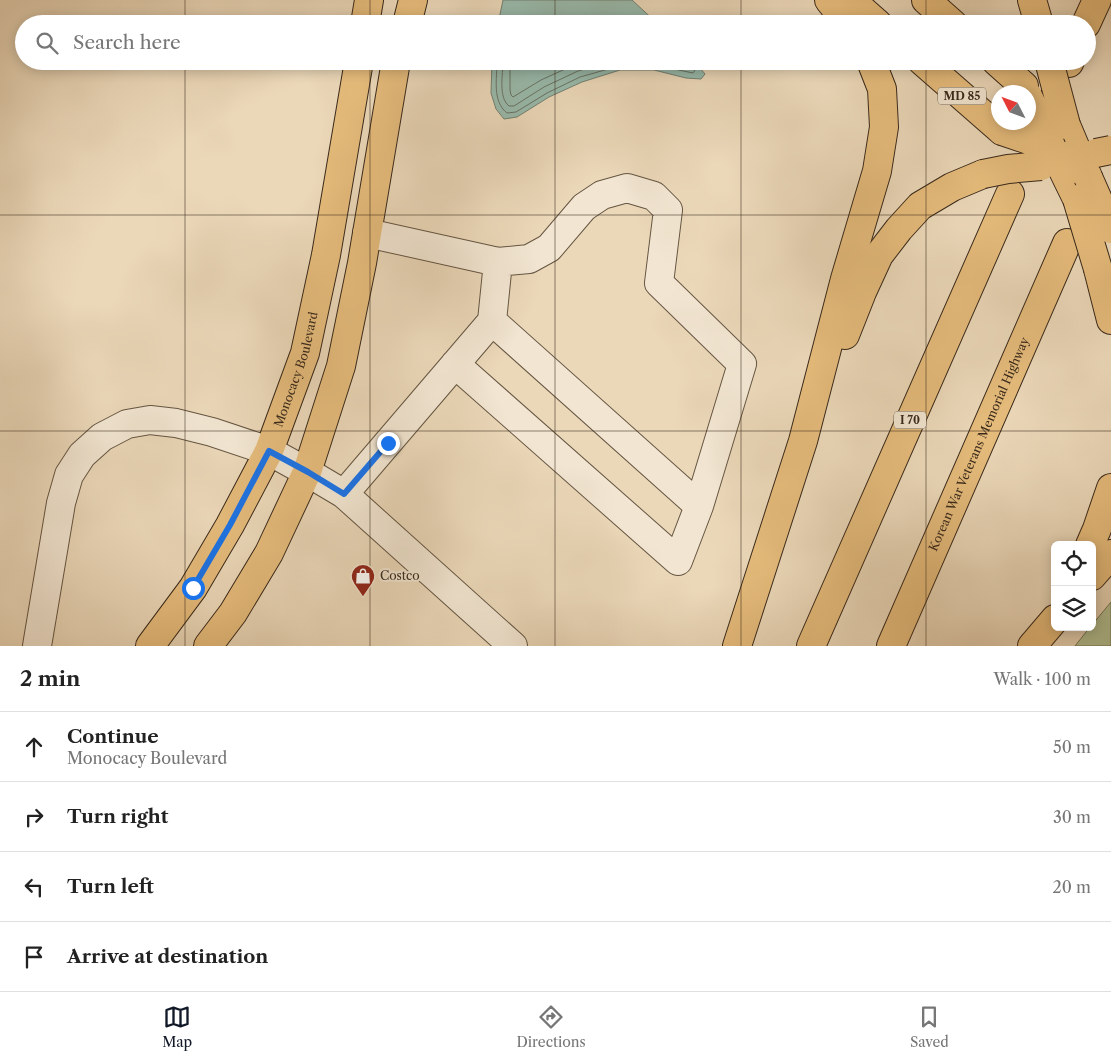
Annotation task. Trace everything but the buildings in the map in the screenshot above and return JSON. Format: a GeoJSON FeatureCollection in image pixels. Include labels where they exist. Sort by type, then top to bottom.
{"type":"FeatureCollection","features":[{"type":"Feature","properties":{"kind":"main road"},"geometry":{"type":"LineString","coordinates":[[366,15],[369,0]]}},
{"type":"Feature","properties":{"kind":"main road"},"geometry":{"type":"LineString","coordinates":[[403,15],[405,0]]}},
{"type":"Feature","properties":{"kind":"main road"},"geometry":{"type":"LineString","coordinates":[[409,15],[413,0]]}},
{"type":"Feature","properties":{"kind":"main road"},"geometry":{"type":"LineString","coordinates":[[829,0],[841,15]]}},
{"type":"Feature","properties":{"kind":"main road"},"geometry":{"type":"LineString","coordinates":[[851,0],[868,15]]}},
{"type":"Feature","properties":{"kind":"main road"},"geometry":{"type":"LineString","coordinates":[[926,0],[943,15]]}},
{"type":"Feature","properties":{"kind":"main road"},"geometry":{"type":"LineString","coordinates":[[1032,0],[1036,15]]}},
{"type":"Feature","properties":{"kind":"main road"},"geometry":{"type":"LineString","coordinates":[[1090,15],[1097,0]]}},
{"type":"Feature","properties":{"kind":"main road","name":"Monocacy Boulevard"},"geometry":{"type":"LineString","coordinates":[[150,646],[193,588],[230,525],[269,451],[305,353],[326,255],[358,70]]}},
{"type":"Feature","properties":{"kind":"main road"},"geometry":{"type":"LineString","coordinates":[[208,646],[233,613],[269,554],[308,472],[341,366],[362,264],[395,70]]}},
{"type":"Feature","properties":{"kind":"main road"},"geometry":{"type":"LineString","coordinates":[[737,646],[803,441],[845,279],[877,171],[884,127],[882,89],[875,70]]}},
{"type":"Feature","properties":{"kind":"main road","name":"MD 85"},"geometry":{"type":"LineString","coordinates":[[932,70],[1002,131],[1078,162]]}},
{"type":"Feature","properties":{"kind":"main road"},"geometry":{"type":"LineString","coordinates":[[1005,70],[1021,85]]}},
{"type":"Feature","properties":{"kind":"main road"},"geometry":{"type":"LineString","coordinates":[[1063,70],[1098,269],[1111,320]]}},
{"type":"Feature","properties":{"kind":"main road"},"geometry":{"type":"LineString","coordinates":[[1036,104],[1078,162],[1111,228]]}},
{"type":"Feature","properties":{"kind":"main road"},"geometry":{"type":"LineString","coordinates":[[803,441],[862,292],[879,255],[920,206],[952,187],[983,174],[1008,169],[1078,162]]}},
{"type":"Feature","properties":{"kind":"main road","name":"I 70"},"geometry":{"type":"LineString","coordinates":[[811,646],[1010,194]]}},
{"type":"Feature","properties":{"kind":"main road","name":"Korean War Veterans Memorial Highway"},"geometry":{"type":"LineString","coordinates":[[892,646],[1066,243]]}},
{"type":"Feature","properties":{"kind":"main road"},"geometry":{"type":"LineString","coordinates":[[1092,541],[1111,488]]}},
{"type":"Feature","properties":{"kind":"main road"},"geometry":{"type":"LineString","coordinates":[[1096,571],[1111,554]]}},
{"type":"Feature","properties":{"kind":"main road"},"geometry":{"type":"LineString","coordinates":[[1041,635],[1051,617]]}},
{"type":"Feature","properties":{"kind":"lane"},"geometry":{"type":"LineString","coordinates":[[367,233],[498,262],[529,259],[549,248],[584,207],[602,196],[627,188],[654,196],[668,210],[659,283],[742,364],[699,506],[678,561],[455,364]]}},
{"type":"Feature","properties":{"kind":"lane"},"geometry":{"type":"LineString","coordinates":[[344,494],[492,321],[498,262]]}},
{"type":"Feature","properties":{"kind":"lane"},"geometry":{"type":"LineString","coordinates":[[492,321],[699,506]]}},
{"type":"Feature","properties":{"kind":"lane"},"geometry":{"type":"LineString","coordinates":[[38,646],[61,503],[69,475],[82,455],[102,437],[128,424],[150,420],[176,423],[212,432],[269,451],[344,494],[513,646]]}},
{"type":"Feature","properties":{"kind":"shaded area"},"geometry":{"type":"Polygon","coordinates":[[[1111,602],[1111,646],[1075,646],[1087,631],[1096,631],[1096,620],[1111,602]]]}},
{"type":"Feature","properties":{"kind":"water"},"geometry":{"type":"Polygon","coordinates":[[[503,0],[632,0],[648,15],[500,15],[503,0]]]}},
{"type":"Feature","properties":{"kind":"water"},"geometry":{"type":"Polygon","coordinates":[[[492,70],[620,70],[582,82],[549,97],[517,117],[504,119],[496,109],[491,93],[492,70]]]}},
{"type":"Feature","properties":{"kind":"water"},"geometry":{"type":"Polygon","coordinates":[[[654,70],[702,70],[705,74],[701,79],[686,78],[654,70]]]}},
{"type":"Feature","properties":{"kind":"place","name":"Costco"},"geometry":{"type":"Point","coordinates":[363,597]}},
{"type":"Feature","properties":{"kind":"route"},"geometry":{"type":"LineString","coordinates":[[193,588],[230,525],[269,451],[344,494],[388,443]]}}]}
